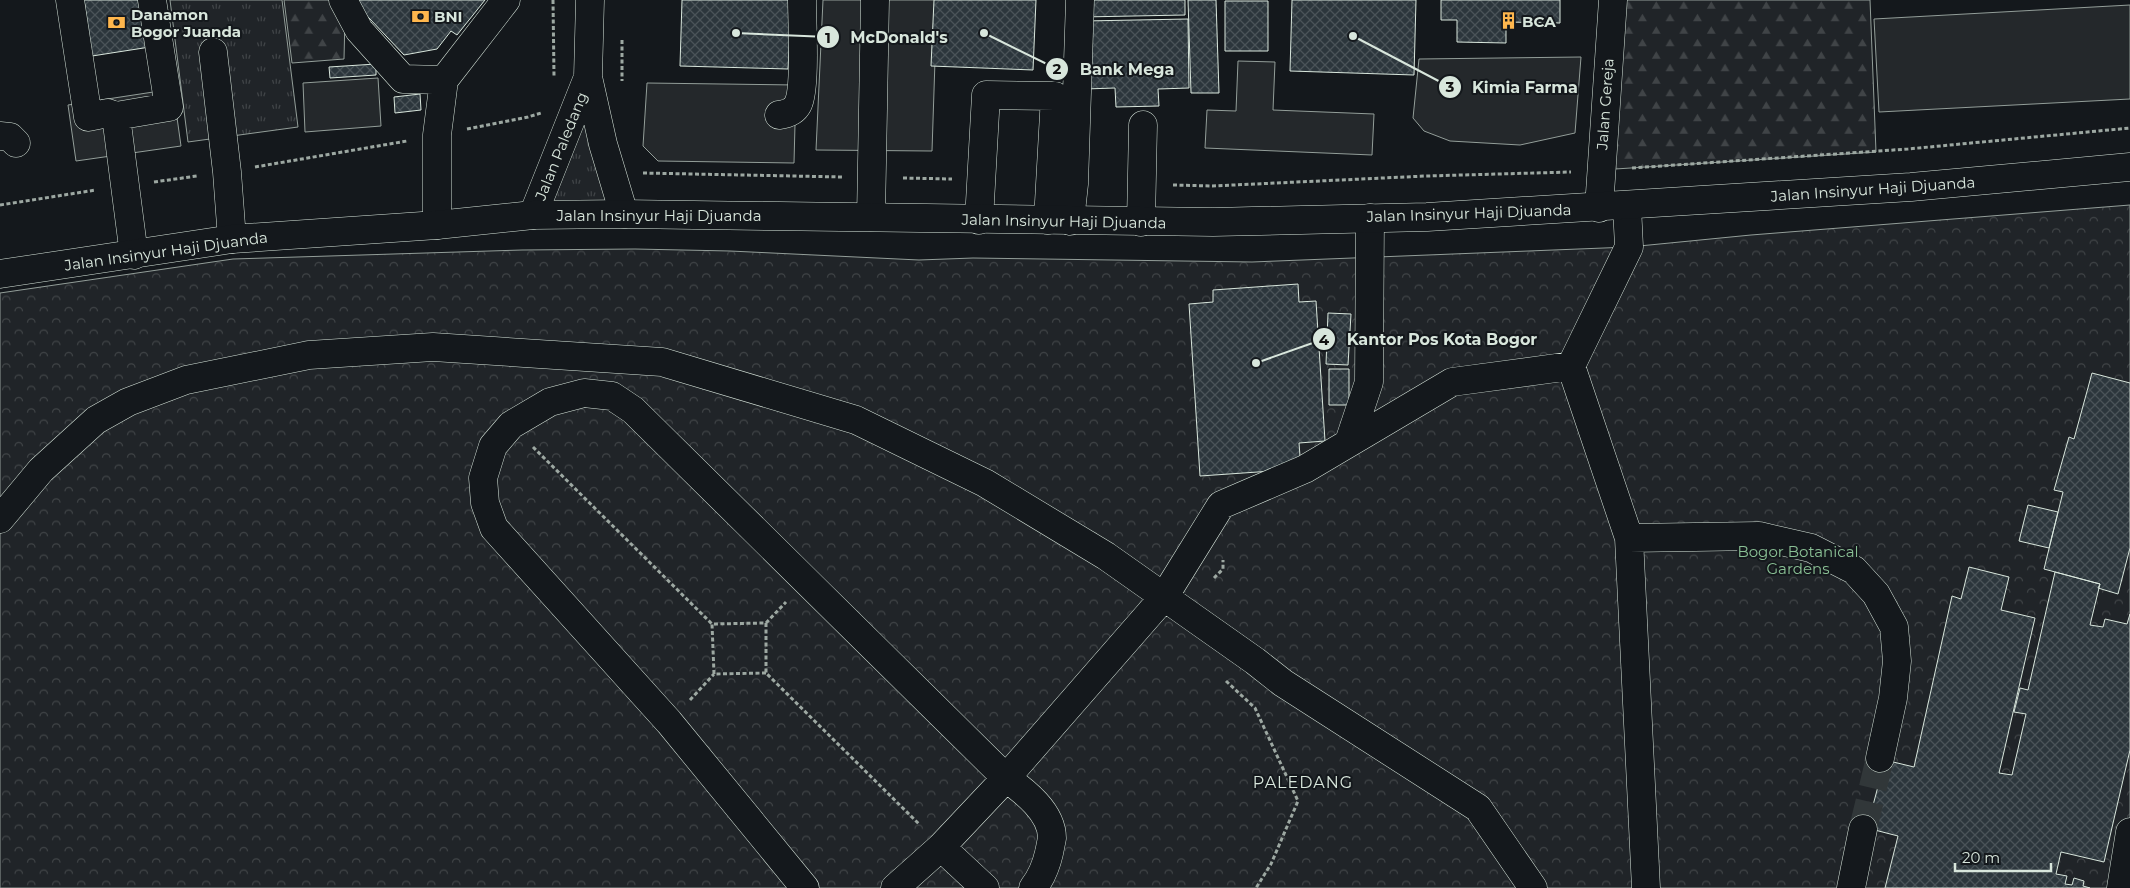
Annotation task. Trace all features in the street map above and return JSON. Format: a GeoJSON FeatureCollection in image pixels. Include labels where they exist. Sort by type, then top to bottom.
{"type":"FeatureCollection","features":[{"type":"Feature","properties":{"kind":"main road"},"geometry":{"type":"LineString","coordinates":[[70,0],[88,118],[108,113],[116,116],[169,106],[152,0]]}},
{"type":"Feature","properties":{"kind":"main road"},"geometry":{"type":"LineString","coordinates":[[343,0],[358,30],[403,79],[444,80]]}},
{"type":"Feature","properties":{"kind":"main road"},"geometry":{"type":"LineString","coordinates":[[437,225],[437,135],[444,80],[506,0]]}},
{"type":"Feature","properties":{"kind":"main road","name":"Jalan Paledang"},"geometry":{"type":"LineString","coordinates":[[590,0],[588,77],[603,144],[624,214]]}},
{"type":"Feature","properties":{"kind":"main road"},"geometry":{"type":"LineString","coordinates":[[779,115],[789,113],[798,104],[801,88],[802,0]]}},
{"type":"Feature","properties":{"kind":"main road"},"geometry":{"type":"LineString","coordinates":[[871,217],[875,0]]}},
{"type":"Feature","properties":{"kind":"main road"},"geometry":{"type":"LineString","coordinates":[[1059,221],[1074,184],[1080,0]]}},
{"type":"Feature","properties":{"kind":"main road","name":"Jalan Gereja"},"geometry":{"type":"LineString","coordinates":[[1598,208],[1587,171],[1613,0]]}},
{"type":"Feature","properties":{"kind":"main road"},"geometry":{"type":"LineString","coordinates":[[213,52],[227,172],[232,239]]}},
{"type":"Feature","properties":{"kind":"main road","name":"Jalan Paledang"},"geometry":{"type":"LineString","coordinates":[[533,215],[588,77]]}},
{"type":"Feature","properties":{"kind":"main road"},"geometry":{"type":"LineString","coordinates":[[979,220],[986,95],[1055,96],[1059,221]]}},
{"type":"Feature","properties":{"kind":"main road"},"geometry":{"type":"LineString","coordinates":[[116,116],[134,254]]}},
{"type":"Feature","properties":{"kind":"main road"},"geometry":{"type":"LineString","coordinates":[[1141,222],[1143,125]]}},
{"type":"Feature","properties":{"kind":"main road","name":"Jalan Insinyur Haji Djuanda"},"geometry":{"type":"LineString","coordinates":[[0,274],[232,239],[437,225],[533,215],[624,214],[1141,222],[1250,222],[1428,218],[1911,188],[2130,167]]}},
{"type":"Feature","properties":{"kind":"main road"},"geometry":{"type":"LineString","coordinates":[[1627,206],[1629,247],[1571,366],[1629,538],[1646,888]]}},
{"type":"Feature","properties":{"kind":"main road"},"geometry":{"type":"LineString","coordinates":[[1349,442],[1369,382],[1370,218]]}},
{"type":"Feature","properties":{"kind":"main road"},"geometry":{"type":"LineString","coordinates":[[0,519],[41,470],[96,420],[128,402],[186,380],[309,354],[433,347],[662,362],[856,420],[985,483],[1106,556],[1255,661],[1283,683],[1478,808],[1533,888]]}},
{"type":"Feature","properties":{"kind":"main road"},"geometry":{"type":"LineString","coordinates":[[895,888],[941,847],[1006,778],[1164,598],[1221,505],[1298,473],[1452,382],[1571,366]]}},
{"type":"Feature","properties":{"kind":"main road"},"geometry":{"type":"LineString","coordinates":[[805,888],[669,722],[494,528],[485,503],[483,478],[493,446],[511,425],[550,402],[584,393],[612,396],[633,410],[1006,778],[1027,794],[1042,811],[1050,826],[1052,837],[1048,859],[1040,880],[1033,888]]}},
{"type":"Feature","properties":{"kind":"main road"},"geometry":{"type":"LineString","coordinates":[[1629,538],[1759,536],[1811,548],[1854,570],[1876,594],[1894,627],[1897,661],[1893,698],[1880,758]]}},
{"type":"Feature","properties":{"kind":"main road"},"geometry":{"type":"LineString","coordinates":[[1851,888],[1863,829]]}},
{"type":"Feature","properties":{"kind":"main road"},"geometry":{"type":"LineString","coordinates":[[2121,888],[2130,832]]}},
{"type":"Feature","properties":{"kind":"main road"},"geometry":{"type":"LineString","coordinates":[[941,847],[985,888]]}},
{"type":"Feature","properties":{"kind":"path"},"geometry":{"type":"LineString","coordinates":[[553,0],[554,80]]}},
{"type":"Feature","properties":{"kind":"path"},"geometry":{"type":"LineString","coordinates":[[622,39],[622,86]]}},
{"type":"Feature","properties":{"kind":"path"},"geometry":{"type":"LineString","coordinates":[[0,204],[227,172],[437,135],[528,117],[545,111]]}},
{"type":"Feature","properties":{"kind":"path"},"geometry":{"type":"LineString","coordinates":[[1347,179],[1587,171],[1908,149],[2130,128]]}},
{"type":"Feature","properties":{"kind":"path"},"geometry":{"type":"LineString","coordinates":[[642,173],[778,176]]}},
{"type":"Feature","properties":{"kind":"path"},"geometry":{"type":"LineString","coordinates":[[511,425],[712,624],[714,674],[766,673]]}},
{"type":"Feature","properties":{"kind":"path"},"geometry":{"type":"LineString","coordinates":[[712,624],[766,623],[766,673],[941,847]]}},
{"type":"Feature","properties":{"kind":"path"},"geometry":{"type":"LineString","coordinates":[[1234,687],[1255,708],[1298,801],[1271,864],[1256,888]]}},
{"type":"Feature","properties":{"kind":"green space"},"geometry":{"type":"Polygon","coordinates":[[[170,0],[282,0],[298,127],[188,142],[170,0]]]}},
{"type":"Feature","properties":{"kind":"green space"},"geometry":{"type":"Polygon","coordinates":[[[284,0],[335,0],[345,16],[344,59],[292,63],[284,0]]]}},
{"type":"Feature","properties":{"kind":"green space"},"geometry":{"type":"Polygon","coordinates":[[[1613,0],[1870,0],[1876,152],[1600,170],[1613,0]]]}},
{"type":"Feature","properties":{"kind":"green space"},"geometry":{"type":"Polygon","coordinates":[[[588,77],[624,214],[533,215],[588,77]]]}},
{"type":"Feature","properties":{"kind":"green space","name":"Bogor Botanical Gardens"},"geometry":{"type":"Polygon","coordinates":[[[2130,205],[2130,888],[0,888],[0,293],[233,259],[522,250],[635,249],[730,251],[919,260],[973,258],[1252,262],[1629,247],[1751,235],[2130,205]]]}},
{"type":"Feature","properties":{"kind":"shaded area"},"geometry":{"type":"Polygon","coordinates":[[[823,0],[937,0],[932,151],[816,150],[823,0]]]}},
{"type":"Feature","properties":{"kind":"shaded area"},"geometry":{"type":"Polygon","coordinates":[[[2130,5],[2130,99],[1879,112],[1874,19],[2130,5]]]}},
{"type":"Feature","properties":{"kind":"shaded area"},"geometry":{"type":"Polygon","coordinates":[[[1581,57],[1575,133],[1520,145],[1450,141],[1424,131],[1413,118],[1419,59],[1581,57]]]}},
{"type":"Feature","properties":{"kind":"shaded area"},"geometry":{"type":"Polygon","coordinates":[[[1238,61],[1275,62],[1273,110],[1374,114],[1372,155],[1205,148],[1207,110],[1236,111],[1238,61]]]}},
{"type":"Feature","properties":{"kind":"shaded area"},"geometry":{"type":"Polygon","coordinates":[[[378,78],[381,126],[305,132],[303,83],[378,78]]]}},
{"type":"Feature","properties":{"kind":"shaded area"},"geometry":{"type":"Polygon","coordinates":[[[647,83],[796,85],[794,163],[658,161],[643,146],[647,83]]]}},
{"type":"Feature","properties":{"kind":"shaded area"},"geometry":{"type":"Polygon","coordinates":[[[173,89],[181,146],[76,161],[68,105],[173,89]]]}},
{"type":"Feature","properties":{"kind":"building","name":"Danamon Bogor Juanda"},"geometry":{"type":"Polygon","coordinates":[[[84,0],[143,0],[150,47],[92,56],[84,0]]]}},
{"type":"Feature","properties":{"kind":"building","name":"BNI"},"geometry":{"type":"Polygon","coordinates":[[[352,0],[485,0],[457,35],[451,31],[437,49],[404,55],[352,0]]]}},
{"type":"Feature","properties":{"kind":"building"},"geometry":{"type":"Polygon","coordinates":[[[682,0],[792,0],[788,69],[680,66],[682,0]]]}},
{"type":"Feature","properties":{"kind":"building"},"geometry":{"type":"Polygon","coordinates":[[[934,0],[1036,0],[1033,70],[931,66],[934,0]]]}},
{"type":"Feature","properties":{"kind":"building"},"geometry":{"type":"Polygon","coordinates":[[[1082,0],[1185,0],[1185,15],[1082,17],[1082,0]]]}},
{"type":"Feature","properties":{"kind":"building"},"geometry":{"type":"Polygon","coordinates":[[[1188,0],[1216,0],[1219,93],[1191,93],[1188,0]]]}},
{"type":"Feature","properties":{"kind":"building"},"geometry":{"type":"Polygon","coordinates":[[[1292,0],[1416,0],[1414,75],[1290,71],[1292,0]]]}},
{"type":"Feature","properties":{"kind":"building","name":"BCA"},"geometry":{"type":"Polygon","coordinates":[[[1441,0],[1560,0],[1560,23],[1506,22],[1506,43],[1457,42],[1457,20],[1441,20],[1441,0]]]}},
{"type":"Feature","properties":{"kind":"building"},"geometry":{"type":"Polygon","coordinates":[[[1225,1],[1268,1],[1268,51],[1225,51],[1225,1]]]}},
{"type":"Feature","properties":{"kind":"building"},"geometry":{"type":"Polygon","coordinates":[[[1188,19],[1189,88],[1158,89],[1159,106],[1116,107],[1115,88],[1085,89],[1084,21],[1188,19]]]}},
{"type":"Feature","properties":{"kind":"building"},"geometry":{"type":"Polygon","coordinates":[[[376,64],[376,75],[330,78],[329,67],[376,64]]]}},
{"type":"Feature","properties":{"kind":"building"},"geometry":{"type":"Polygon","coordinates":[[[420,94],[421,110],[395,113],[394,97],[420,94]]]}},
{"type":"Feature","properties":{"kind":"building"},"geometry":{"type":"Polygon","coordinates":[[[1298,284],[1299,302],[1316,301],[1325,441],[1299,443],[1301,469],[1200,476],[1189,304],[1213,302],[1213,290],[1298,284]]]}},
{"type":"Feature","properties":{"kind":"building"},"geometry":{"type":"Polygon","coordinates":[[[1328,313],[1351,314],[1348,365],[1326,364],[1328,313]]]}},
{"type":"Feature","properties":{"kind":"building"},"geometry":{"type":"Polygon","coordinates":[[[1329,369],[1349,369],[1349,405],[1329,405],[1329,369]]]}},
{"type":"Feature","properties":{"kind":"building"},"geometry":{"type":"Polygon","coordinates":[[[2092,373],[2130,383],[2130,548],[2118,594],[2098,588],[2100,584],[2044,569],[2063,492],[2054,490],[2069,437],[2074,439],[2092,373]]]}},
{"type":"Feature","properties":{"kind":"building"},"geometry":{"type":"Polygon","coordinates":[[[2028,505],[2058,512],[2049,548],[2019,541],[2028,505]]]}},
{"type":"Feature","properties":{"kind":"building"},"geometry":{"type":"Polygon","coordinates":[[[1969,567],[2009,577],[2001,610],[2035,618],[1999,773],[2012,775],[2026,714],[2014,712],[2020,688],[2028,690],[2055,572],[2100,584],[2090,625],[2103,627],[2105,619],[2127,624],[2130,614],[2130,750],[2104,862],[2061,852],[2056,874],[2067,876],[2065,884],[2072,885],[2074,878],[2084,881],[2083,886],[2090,888],[1885,888],[1898,836],[1867,828],[1885,760],[1914,767],[1952,596],[1961,599],[1969,567]]]}},
{"type":"Feature","properties":{"kind":"tunnel"},"geometry":{"type":"LineString","coordinates":[[1863,829],[1880,758]]}},
{"type":"Feature","properties":{"kind":"place","name":"BNI"},"geometry":{"type":"Point","coordinates":[420,16]}},
{"type":"Feature","properties":{"kind":"place","name":"BCA"},"geometry":{"type":"Point","coordinates":[1508,21]}},
{"type":"Feature","properties":{"kind":"place","name":"Danamon Bogor Juanda"},"geometry":{"type":"Point","coordinates":[117,23]}},
{"type":"Feature","properties":{"kind":"place","name":"McDonald's"},"geometry":{"type":"Point","coordinates":[736,33]}},
{"type":"Feature","properties":{"kind":"place","name":"Bank Mega"},"geometry":{"type":"Point","coordinates":[984,33]}},
{"type":"Feature","properties":{"kind":"place","name":"Kimia Farma"},"geometry":{"type":"Point","coordinates":[1353,36]}},
{"type":"Feature","properties":{"kind":"place","name":"Kantor Pos Kota Bogor"},"geometry":{"type":"Point","coordinates":[1256,363]}},
{"type":"Feature","properties":{"kind":"district","name":"PALEDANG"},"geometry":{"type":"Point","coordinates":[1303,782]}}]}
